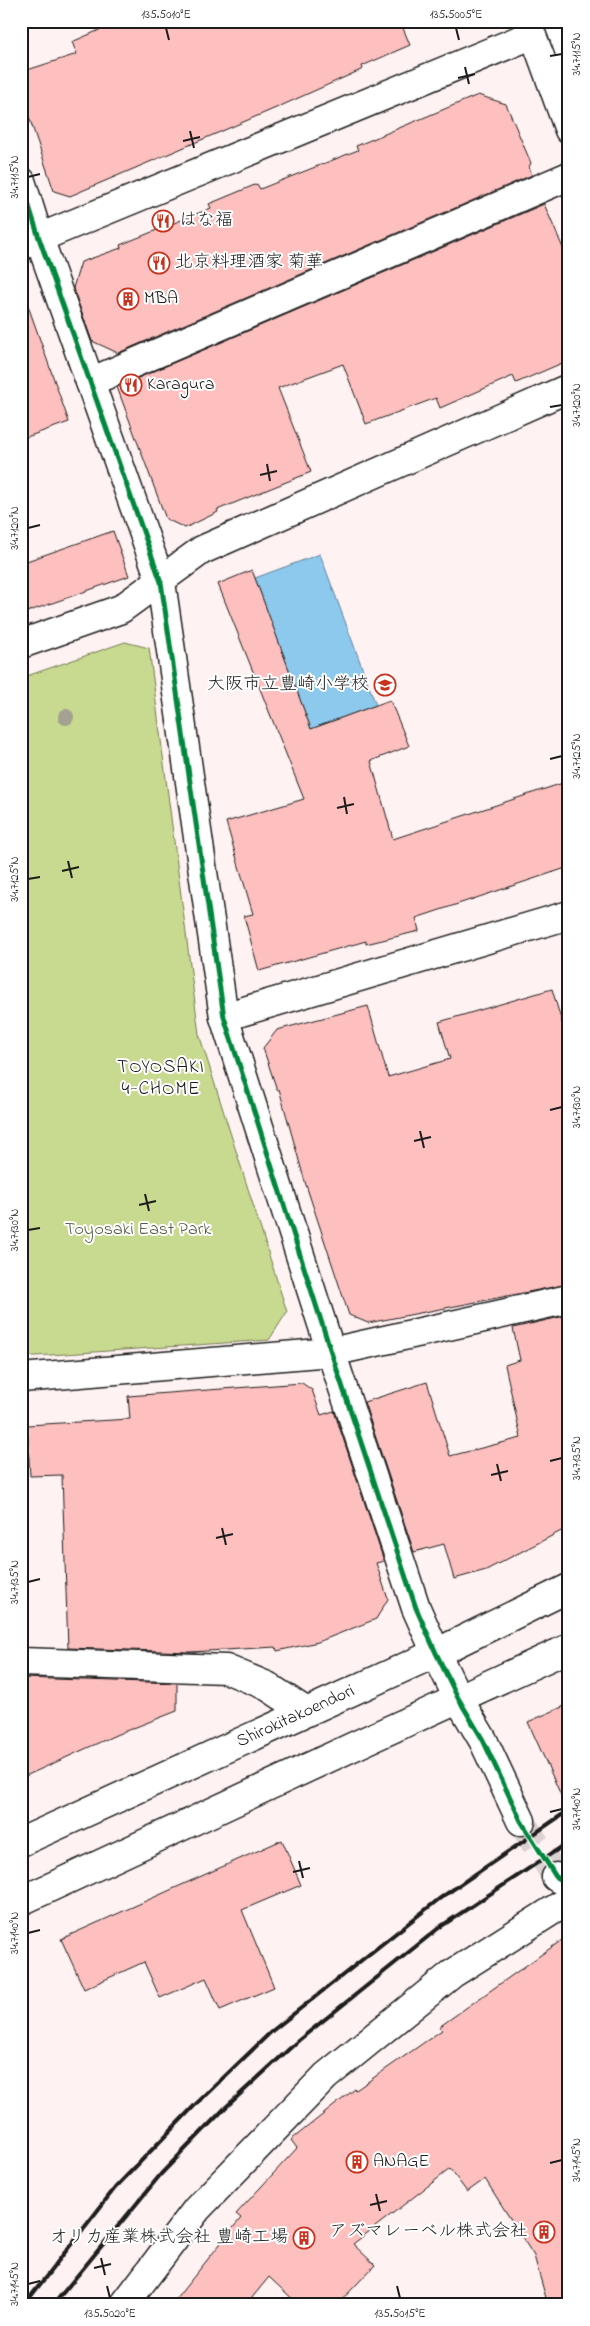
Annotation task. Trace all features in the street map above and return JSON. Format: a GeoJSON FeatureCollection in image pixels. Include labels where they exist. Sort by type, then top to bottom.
{"type":"FeatureCollection","features":[{"type":"Feature","properties":{"kind":"main road"},"geometry":{"type":"LineString","coordinates":[[558,21],[569,50]]}},
{"type":"Feature","properties":{"kind":"main road"},"geometry":{"type":"LineString","coordinates":[[30,242],[532,28],[564,21]]}},
{"type":"Feature","properties":{"kind":"main road"},"geometry":{"type":"LineString","coordinates":[[532,28],[569,68]]}},
{"type":"Feature","properties":{"kind":"main road"},"geometry":{"type":"LineString","coordinates":[[532,28],[569,130]]}},
{"type":"Feature","properties":{"kind":"main road"},"geometry":{"type":"LineString","coordinates":[[90,382],[569,176]]}},
{"type":"Feature","properties":{"kind":"main road"},"geometry":{"type":"LineString","coordinates":[[21,181],[30,242],[90,382],[162,582],[224,1017],[331,1352],[416,1608],[458,1698],[483,1740],[521,1821]]}},
{"type":"Feature","properties":{"kind":"main road"},"geometry":{"type":"LineString","coordinates":[[21,644],[121,609],[162,582],[202,550],[569,388]]}},
{"type":"Feature","properties":{"kind":"main road"},"geometry":{"type":"LineString","coordinates":[[224,1017],[569,915]]}},
{"type":"Feature","properties":{"kind":"main road"},"geometry":{"type":"LineString","coordinates":[[21,1378],[331,1352],[569,1300]]}},
{"type":"Feature","properties":{"kind":"main road","name":"Shirokitakoendori"},"geometry":{"type":"LineString","coordinates":[[21,1842],[305,1711],[436,1653],[569,1588]]}},
{"type":"Feature","properties":{"kind":"main road"},"geometry":{"type":"LineString","coordinates":[[21,1901],[569,1648]]}},
{"type":"Feature","properties":{"kind":"main road"},"geometry":{"type":"LineString","coordinates":[[21,1662],[226,1669],[267,1686],[305,1711]]}},
{"type":"Feature","properties":{"kind":"main road"},"geometry":{"type":"LineString","coordinates":[[124,2305],[197,2209],[326,2076],[452,1974],[569,1900]]}},
{"type":"Feature","properties":{"kind":"green space","name":"Toyosaki East Park"},"geometry":{"type":"Polygon","coordinates":[[[125,642],[149,648],[199,1034],[287,1312],[269,1340],[21,1357],[21,678],[125,642]]]}},
{"type":"Feature","properties":{"kind":"water"},"geometry":{"type":"Polygon","coordinates":[[[320,554],[376,705],[311,729],[255,578],[320,554]]]}},
{"type":"Feature","properties":{"kind":"building"},"geometry":{"type":"Polygon","coordinates":[[[120,21],[400,21],[410,45],[362,66],[363,69],[276,108],[70,196],[54,191],[21,93],[21,72],[77,54],[72,42],[120,21]]]}},
{"type":"Feature","properties":{"kind":"building"},"geometry":{"type":"Polygon","coordinates":[[[478,95],[506,104],[531,163],[529,167],[532,175],[118,353],[92,341],[73,288],[81,262],[121,248],[120,245],[211,208],[209,204],[257,184],[260,189],[358,150],[356,146],[478,95]]]}},
{"type":"Feature","properties":{"kind":"building"},"geometry":{"type":"Polygon","coordinates":[[[544,204],[569,262],[569,360],[516,383],[513,376],[440,408],[436,398],[366,424],[343,364],[278,388],[311,472],[217,510],[218,512],[185,528],[166,519],[117,387],[544,204]]]}},
{"type":"Feature","properties":{"kind":"building"},"geometry":{"type":"Polygon","coordinates":[[[26,300],[69,422],[21,439],[21,301],[26,300]]]}},
{"type":"Feature","properties":{"kind":"building"},"geometry":{"type":"Polygon","coordinates":[[[113,531],[129,576],[21,614],[21,563],[113,531]]]}},
{"type":"Feature","properties":{"kind":"building"},"geometry":{"type":"Polygon","coordinates":[[[252,570],[311,729],[390,700],[409,746],[371,761],[393,839],[569,781],[569,867],[416,918],[419,931],[366,944],[366,941],[259,971],[244,916],[253,914],[226,822],[304,799],[218,584],[252,570]]]}},
{"type":"Feature","properties":{"kind":"building"},"geometry":{"type":"Polygon","coordinates":[[[552,989],[569,1046],[569,1284],[368,1323],[349,1315],[305,1182],[279,1089],[277,1090],[263,1048],[277,1030],[368,1006],[388,1077],[450,1059],[439,1022],[552,989]]]}},
{"type":"Feature","properties":{"kind":"building"},"geometry":{"type":"Polygon","coordinates":[[[569,1315],[569,1527],[486,1570],[454,1579],[444,1544],[414,1552],[364,1402],[427,1382],[450,1456],[521,1438],[505,1365],[520,1360],[513,1328],[569,1315]]]}},
{"type":"Feature","properties":{"kind":"building"},"geometry":{"type":"Polygon","coordinates":[[[302,1383],[312,1390],[321,1415],[334,1411],[384,1561],[376,1563],[388,1599],[376,1619],[318,1642],[277,1651],[276,1647],[190,1652],[68,1648],[62,1475],[30,1476],[27,1425],[130,1419],[128,1396],[302,1383]]]}},
{"type":"Feature","properties":{"kind":"building"},"geometry":{"type":"Polygon","coordinates":[[[21,1678],[177,1683],[177,1711],[118,1734],[21,1778],[21,1678]]]}},
{"type":"Feature","properties":{"kind":"building"},"geometry":{"type":"Polygon","coordinates":[[[569,1704],[569,1813],[528,1722],[569,1704]]]}},
{"type":"Feature","properties":{"kind":"building"},"geometry":{"type":"Polygon","coordinates":[[[282,1840],[301,1885],[242,1910],[274,1987],[220,2010],[206,1978],[160,1998],[144,1962],[84,1989],[61,1939],[282,1840]]]}},
{"type":"Feature","properties":{"kind":"building"},"geometry":{"type":"Polygon","coordinates":[[[569,1935],[569,2305],[548,2305],[534,2256],[485,2179],[467,2192],[450,2169],[353,2244],[375,2265],[337,2305],[299,2305],[269,2277],[246,2305],[171,2305],[241,2218],[236,2214],[297,2148],[291,2140],[355,2089],[442,2030],[439,2027],[569,1935]]]}},
{"type":"Feature","properties":{"kind":"tunnel"},"geometry":{"type":"LineString","coordinates":[[521,1821],[556,1877]]}},
{"type":"Feature","properties":{"kind":"railway"},"geometry":{"type":"LineString","coordinates":[[24,2305],[115,2188],[196,2104],[272,2031],[439,1899],[569,1810]]}},
{"type":"Feature","properties":{"kind":"railway"},"geometry":{"type":"LineString","coordinates":[[53,2305],[161,2174],[226,2107],[299,2040],[440,1927],[569,1842]]}},
{"type":"Feature","properties":{"kind":"cycle path"},"geometry":{"type":"LineString","coordinates":[[21,181],[39,238],[161,582],[224,1017],[331,1352],[416,1608],[436,1653],[458,1698],[483,1740],[521,1821],[556,1877],[569,1885]]}},
{"type":"Feature","properties":{"kind":"place","name":"はな福"},"geometry":{"type":"Point","coordinates":[163,221]}},
{"type":"Feature","properties":{"kind":"place","name":"北京料理酒家 菊華"},"geometry":{"type":"Point","coordinates":[159,263]}},
{"type":"Feature","properties":{"kind":"place","name":"MBA"},"geometry":{"type":"Point","coordinates":[128,299]}},
{"type":"Feature","properties":{"kind":"place","name":"Karagura"},"geometry":{"type":"Point","coordinates":[131,385]}},
{"type":"Feature","properties":{"kind":"place","name":"大阪市立豊崎小学校"},"geometry":{"type":"Point","coordinates":[385,685]}},
{"type":"Feature","properties":{"kind":"place","name":"ANAGE"},"geometry":{"type":"Point","coordinates":[357,2162]}},
{"type":"Feature","properties":{"kind":"place","name":"アズマレーベル株式会社"},"geometry":{"type":"Point","coordinates":[544,2232]}},
{"type":"Feature","properties":{"kind":"place","name":"オリカ産業株式会社 豊崎工場"},"geometry":{"type":"Point","coordinates":[304,2238]}},
{"type":"Feature","properties":{"kind":"district","name":"TOYOSAKI 4-CHOME"},"geometry":{"type":"Point","coordinates":[161,1078]}}]}
